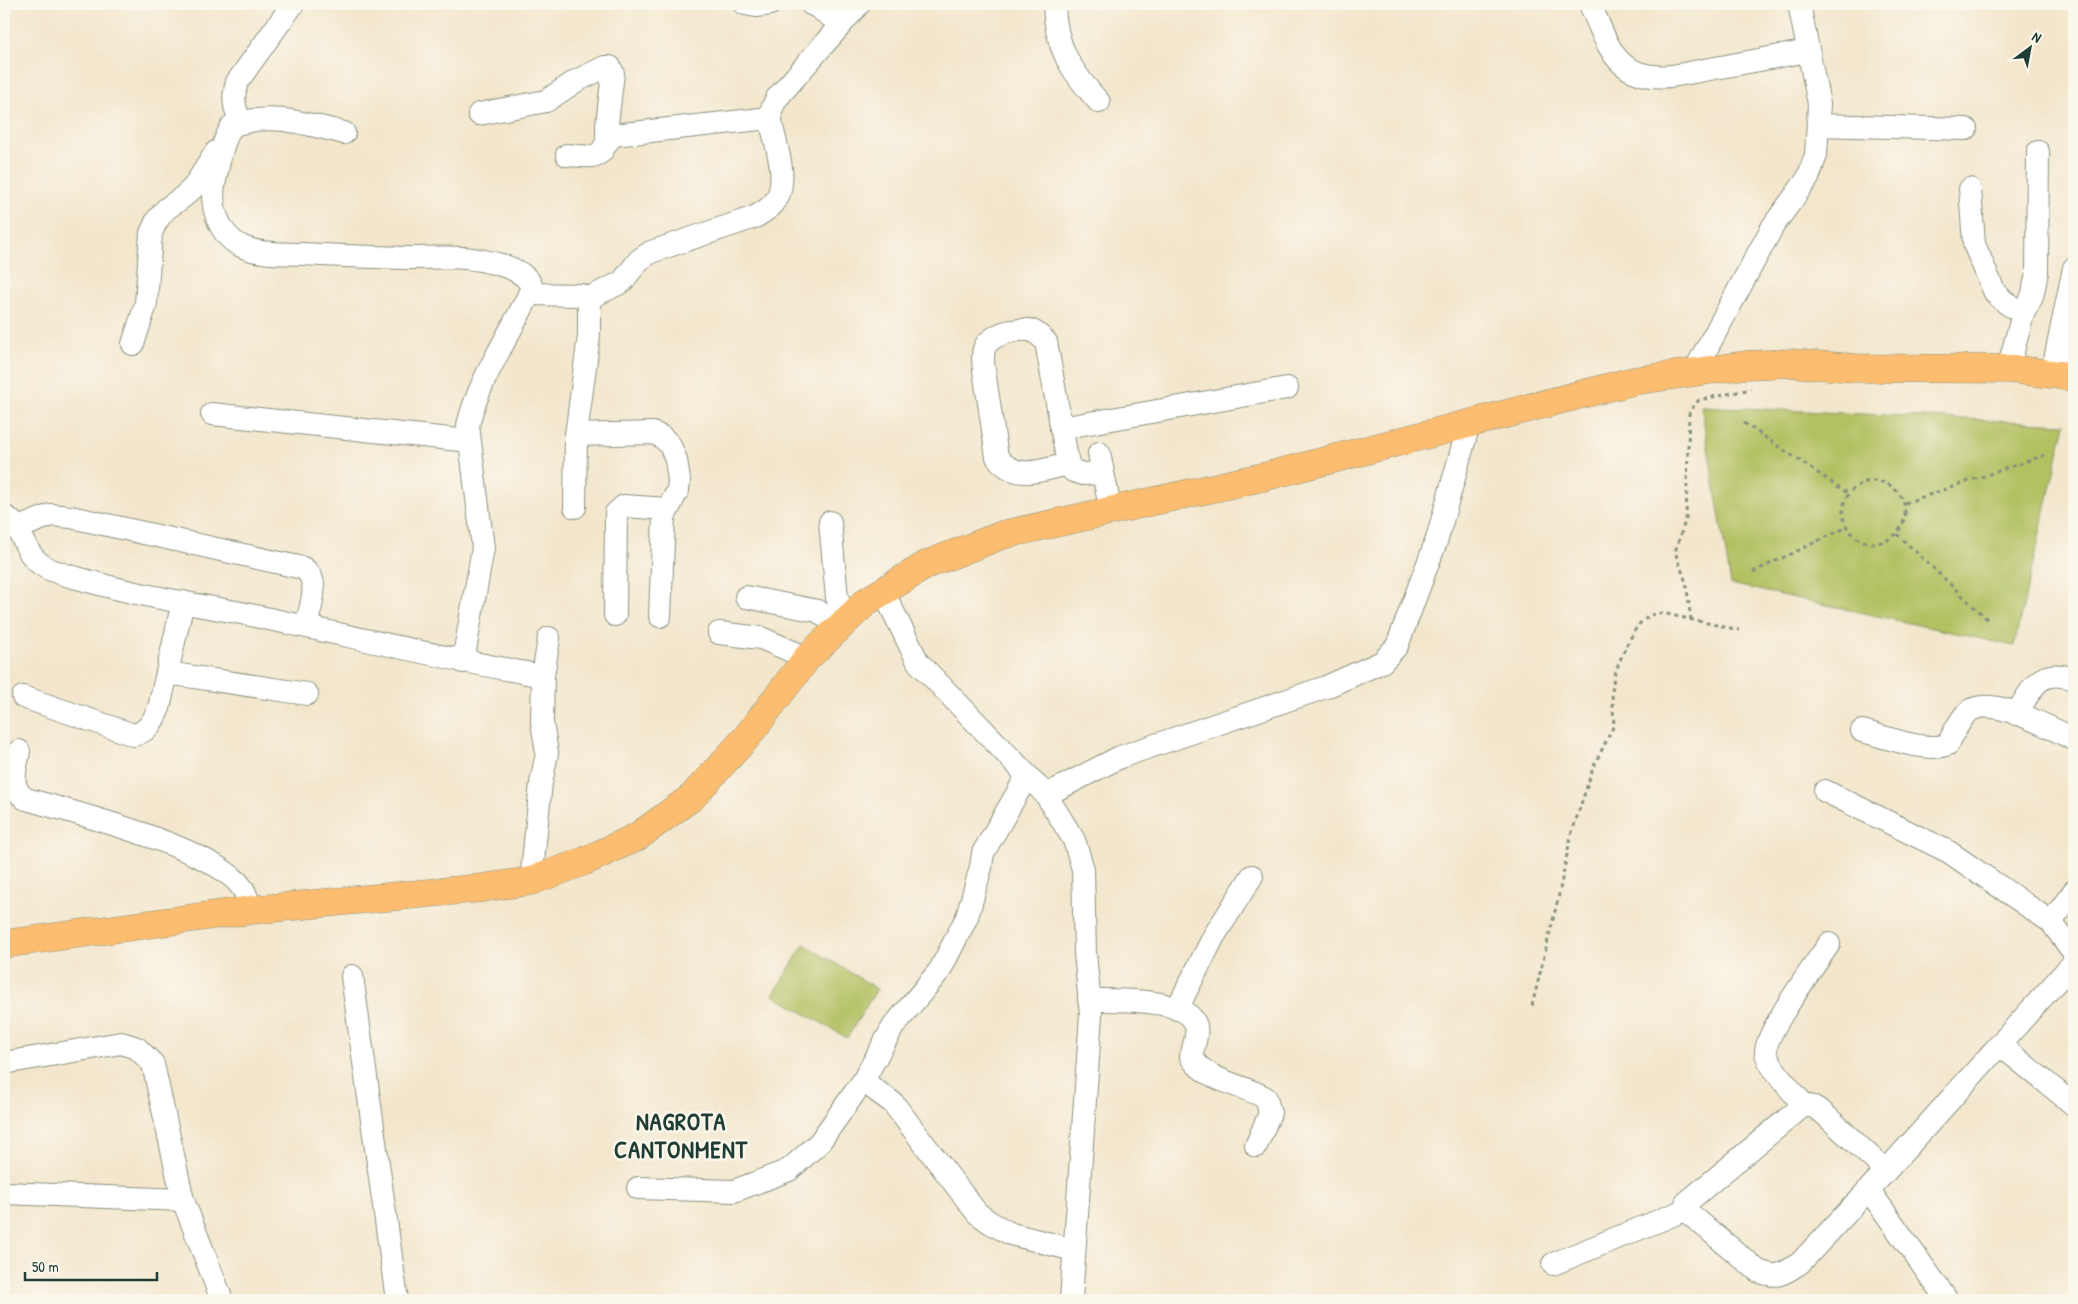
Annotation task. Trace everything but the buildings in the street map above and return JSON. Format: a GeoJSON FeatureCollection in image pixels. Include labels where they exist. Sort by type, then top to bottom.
{"type":"FeatureCollection","features":[{"type":"Feature","properties":{"kind":"main road"},"geometry":{"type":"LineString","coordinates":[[4,944],[251,910],[482,888],[531,881],[585,861],[637,838],[692,797],[746,738],[807,658],[867,601],[928,564],[1002,535],[1267,476],[1632,381],[1745,365],[1790,363],[1855,368],[2008,369],[2063,375]]}},
{"type":"Feature","properties":{"kind":"street"},"geometry":{"type":"LineString","coordinates":[[241,122],[234,106],[233,96],[237,82],[293,4]]}},
{"type":"Feature","properties":{"kind":"street"},"geometry":{"type":"LineString","coordinates":[[745,4],[756,6],[770,4]]}},
{"type":"Feature","properties":{"kind":"street"},"geometry":{"type":"LineString","coordinates":[[810,4],[819,8],[841,24]]}},
{"type":"Feature","properties":{"kind":"street"},"geometry":{"type":"LineString","coordinates":[[587,299],[622,282],[639,260],[651,252],[755,217],[769,208],[780,191],[781,176],[779,155],[770,118],[771,110],[777,98],[859,4]]}},
{"type":"Feature","properties":{"kind":"street"},"geometry":{"type":"LineString","coordinates":[[1054,4],[1055,25],[1063,50],[1076,76],[1099,102]]}},
{"type":"Feature","properties":{"kind":"street"},"geometry":{"type":"LineString","coordinates":[[1590,4],[1618,61],[1635,71],[1655,78],[1808,51]]}},
{"type":"Feature","properties":{"kind":"street"},"geometry":{"type":"LineString","coordinates":[[1694,372],[1773,226],[1808,178],[1816,155],[1819,104],[1799,4]]}},
{"type":"Feature","properties":{"kind":"street"},"geometry":{"type":"LineString","coordinates":[[480,114],[546,101],[576,81],[605,67],[610,68],[613,73],[607,141]]}},
{"type":"Feature","properties":{"kind":"street"},"geometry":{"type":"LineString","coordinates":[[133,344],[146,304],[151,233],[157,220],[166,208],[184,197],[193,188],[232,126],[241,122],[283,118],[344,133]]}},
{"type":"Feature","properties":{"kind":"street"},"geometry":{"type":"LineString","coordinates":[[567,155],[592,156],[602,151],[607,141],[614,135],[770,118]]}},
{"type":"Feature","properties":{"kind":"street"},"geometry":{"type":"LineString","coordinates":[[1818,125],[1966,128]]}},
{"type":"Feature","properties":{"kind":"street"},"geometry":{"type":"LineString","coordinates":[[225,139],[212,191],[214,209],[220,226],[242,247],[266,253],[376,258],[456,258],[489,262],[521,274],[530,281],[532,288],[488,373],[472,410],[468,425],[468,441],[483,548],[463,662]]}},
{"type":"Feature","properties":{"kind":"street"},"geometry":{"type":"LineString","coordinates":[[2008,369],[2023,314],[2032,297],[2037,273],[2038,152]]}},
{"type":"Feature","properties":{"kind":"street"},"geometry":{"type":"LineString","coordinates":[[1970,189],[1974,244],[1977,252],[1995,293],[2023,314]]}},
{"type":"Feature","properties":{"kind":"street"},"geometry":{"type":"LineString","coordinates":[[2063,375],[2074,268]]}},
{"type":"Feature","properties":{"kind":"street"},"geometry":{"type":"LineString","coordinates":[[529,294],[581,295],[587,299],[589,308],[589,336],[576,434],[575,507]]}},
{"type":"Feature","properties":{"kind":"street"},"geometry":{"type":"LineString","coordinates":[[1068,464],[1029,473],[1011,469],[1003,465],[997,457],[984,367],[984,349],[995,337],[1009,331],[1029,329],[1038,333],[1046,342],[1068,464],[1073,471],[1083,474],[1101,463],[1111,512]]}},
{"type":"Feature","properties":{"kind":"street"},"geometry":{"type":"LineString","coordinates":[[1061,428],[1287,388]]}},
{"type":"Feature","properties":{"kind":"street"},"geometry":{"type":"LineString","coordinates":[[212,414],[468,441]]}},
{"type":"Feature","properties":{"kind":"street"},"geometry":{"type":"LineString","coordinates":[[1046,795],[1120,757],[1326,687],[1382,662],[1397,646],[1437,539],[1470,424]]}},
{"type":"Feature","properties":{"kind":"street"},"geometry":{"type":"LineString","coordinates":[[576,434],[653,434],[662,437],[670,445],[676,460],[679,480],[678,490],[666,509],[664,517],[660,616]]}},
{"type":"Feature","properties":{"kind":"street"},"geometry":{"type":"LineString","coordinates":[[615,615],[616,513],[624,506],[666,509]]}},
{"type":"Feature","properties":{"kind":"street"},"geometry":{"type":"LineString","coordinates":[[306,626],[314,589],[310,573],[302,568],[71,517],[51,515],[11,522],[35,560],[46,567],[113,588],[306,626],[463,662],[543,676]]}},
{"type":"Feature","properties":{"kind":"street"},"geometry":{"type":"LineString","coordinates":[[830,522],[837,598],[843,624]]}},
{"type":"Feature","properties":{"kind":"street"},"geometry":{"type":"LineString","coordinates":[[884,591],[918,662],[1046,795],[1074,840],[1083,869],[1084,952],[1091,1015],[1071,1300]]}},
{"type":"Feature","properties":{"kind":"street"},"geometry":{"type":"LineString","coordinates":[[746,597],[818,612],[843,624]]}},
{"type":"Feature","properties":{"kind":"street"},"geometry":{"type":"LineString","coordinates":[[24,697],[134,735],[148,729],[159,708],[183,602]]}},
{"type":"Feature","properties":{"kind":"street"},"geometry":{"type":"LineString","coordinates":[[719,633],[762,638],[807,658]]}},
{"type":"Feature","properties":{"kind":"street"},"geometry":{"type":"LineString","coordinates":[[531,881],[541,782],[547,753],[542,722],[543,676],[549,638]]}},
{"type":"Feature","properties":{"kind":"street"},"geometry":{"type":"LineString","coordinates":[[167,673],[307,694]]}},
{"type":"Feature","properties":{"kind":"street"},"geometry":{"type":"LineString","coordinates":[[2016,714],[2037,682],[2049,675],[2063,675],[2074,679]]}},
{"type":"Feature","properties":{"kind":"street"},"geometry":{"type":"LineString","coordinates":[[1862,731],[1931,748],[1948,744],[1966,714],[1974,708],[1994,706],[2074,739]]}},
{"type":"Feature","properties":{"kind":"street"},"geometry":{"type":"LineString","coordinates":[[19,751],[14,782],[19,795],[26,799],[95,817],[167,843],[218,866],[244,889],[251,910]]}},
{"type":"Feature","properties":{"kind":"street"},"geometry":{"type":"LineString","coordinates":[[638,1188],[734,1191],[789,1170],[819,1143],[862,1080],[893,1027],[940,970],[967,917],[983,853],[1027,776]]}},
{"type":"Feature","properties":{"kind":"street"},"geometry":{"type":"LineString","coordinates":[[1825,791],[1949,852],[2051,922],[2074,953]]}},
{"type":"Feature","properties":{"kind":"street"},"geometry":{"type":"LineString","coordinates":[[1177,1009],[1214,936],[1252,876]]}},
{"type":"Feature","properties":{"kind":"street"},"geometry":{"type":"LineString","coordinates":[[2051,922],[2074,891]]}},
{"type":"Feature","properties":{"kind":"street"},"geometry":{"type":"LineString","coordinates":[[1829,944],[1776,1024],[1767,1042],[1766,1053],[1773,1066],[1804,1105],[1814,1107],[1822,1112],[1886,1171]]}},
{"type":"Feature","properties":{"kind":"street"},"geometry":{"type":"LineString","coordinates":[[1685,1210],[1758,1271],[1770,1276],[1783,1274],[1800,1263],[1869,1190],[2074,962]]}},
{"type":"Feature","properties":{"kind":"street"},"geometry":{"type":"LineString","coordinates":[[352,976],[397,1300]]}},
{"type":"Feature","properties":{"kind":"street"},"geometry":{"type":"LineString","coordinates":[[1089,1000],[1137,1000],[1177,1009],[1191,1016],[1196,1027],[1191,1057],[1196,1064],[1218,1078],[1266,1098],[1270,1113],[1256,1146]]}},
{"type":"Feature","properties":{"kind":"street"},"geometry":{"type":"LineString","coordinates":[[4,1063],[121,1043],[137,1048],[153,1064],[183,1200],[222,1300]]}},
{"type":"Feature","properties":{"kind":"street"},"geometry":{"type":"LineString","coordinates":[[2000,1045],[2074,1105]]}},
{"type":"Feature","properties":{"kind":"street"},"geometry":{"type":"LineString","coordinates":[[862,1080],[893,1103],[977,1213],[1011,1234],[1074,1250]]}},
{"type":"Feature","properties":{"kind":"street"},"geometry":{"type":"LineString","coordinates":[[1685,1210],[1686,1203],[1804,1105]]}},
{"type":"Feature","properties":{"kind":"street"},"geometry":{"type":"LineString","coordinates":[[1869,1190],[1947,1300]]}},
{"type":"Feature","properties":{"kind":"street"},"geometry":{"type":"LineString","coordinates":[[4,1193],[183,1200]]}},
{"type":"Feature","properties":{"kind":"street"},"geometry":{"type":"LineString","coordinates":[[1553,1264],[1685,1210]]}},
{"type":"Feature","properties":{"kind":"path"},"geometry":{"type":"LineString","coordinates":[[1691,620],[1686,582],[1675,552],[1686,518],[1689,414],[1699,400],[1756,387]]}},
{"type":"Feature","properties":{"kind":"path"},"geometry":{"type":"LineString","coordinates":[[1744,423],[1849,494]]}},
{"type":"Feature","properties":{"kind":"path"},"geometry":{"type":"LineString","coordinates":[[1905,503],[2045,456]]}},
{"type":"Feature","properties":{"kind":"path"},"geometry":{"type":"LineString","coordinates":[[1879,481],[1895,488],[1905,503],[1905,520],[1897,534],[1886,542],[1876,544],[1866,543],[1857,538],[1847,527],[1843,513],[1844,503],[1849,494],[1862,483],[1879,481]]}},
{"type":"Feature","properties":{"kind":"path"},"geometry":{"type":"LineString","coordinates":[[1753,572],[1847,527]]}},
{"type":"Feature","properties":{"kind":"path"},"geometry":{"type":"LineString","coordinates":[[1897,534],[1988,620]]}},
{"type":"Feature","properties":{"kind":"path"},"geometry":{"type":"LineString","coordinates":[[1532,1006],[1558,899],[1571,835],[1593,768],[1614,725],[1612,683],[1626,646],[1638,625],[1650,615],[1662,613],[1739,630]]}},
{"type":"Feature","properties":{"kind":"green space"},"geometry":{"type":"Polygon","coordinates":[[[1701,406],[2065,424],[2014,646],[1731,584],[1701,406]]]}},
{"type":"Feature","properties":{"kind":"green space"},"geometry":{"type":"Polygon","coordinates":[[[804,944],[877,989],[847,1038],[773,995],[804,944]]]}},
{"type":"Feature","properties":{"kind":"district","name":"NAGROTA CANTONMENT"},"geometry":{"type":"Point","coordinates":[681,1135]}}]}
